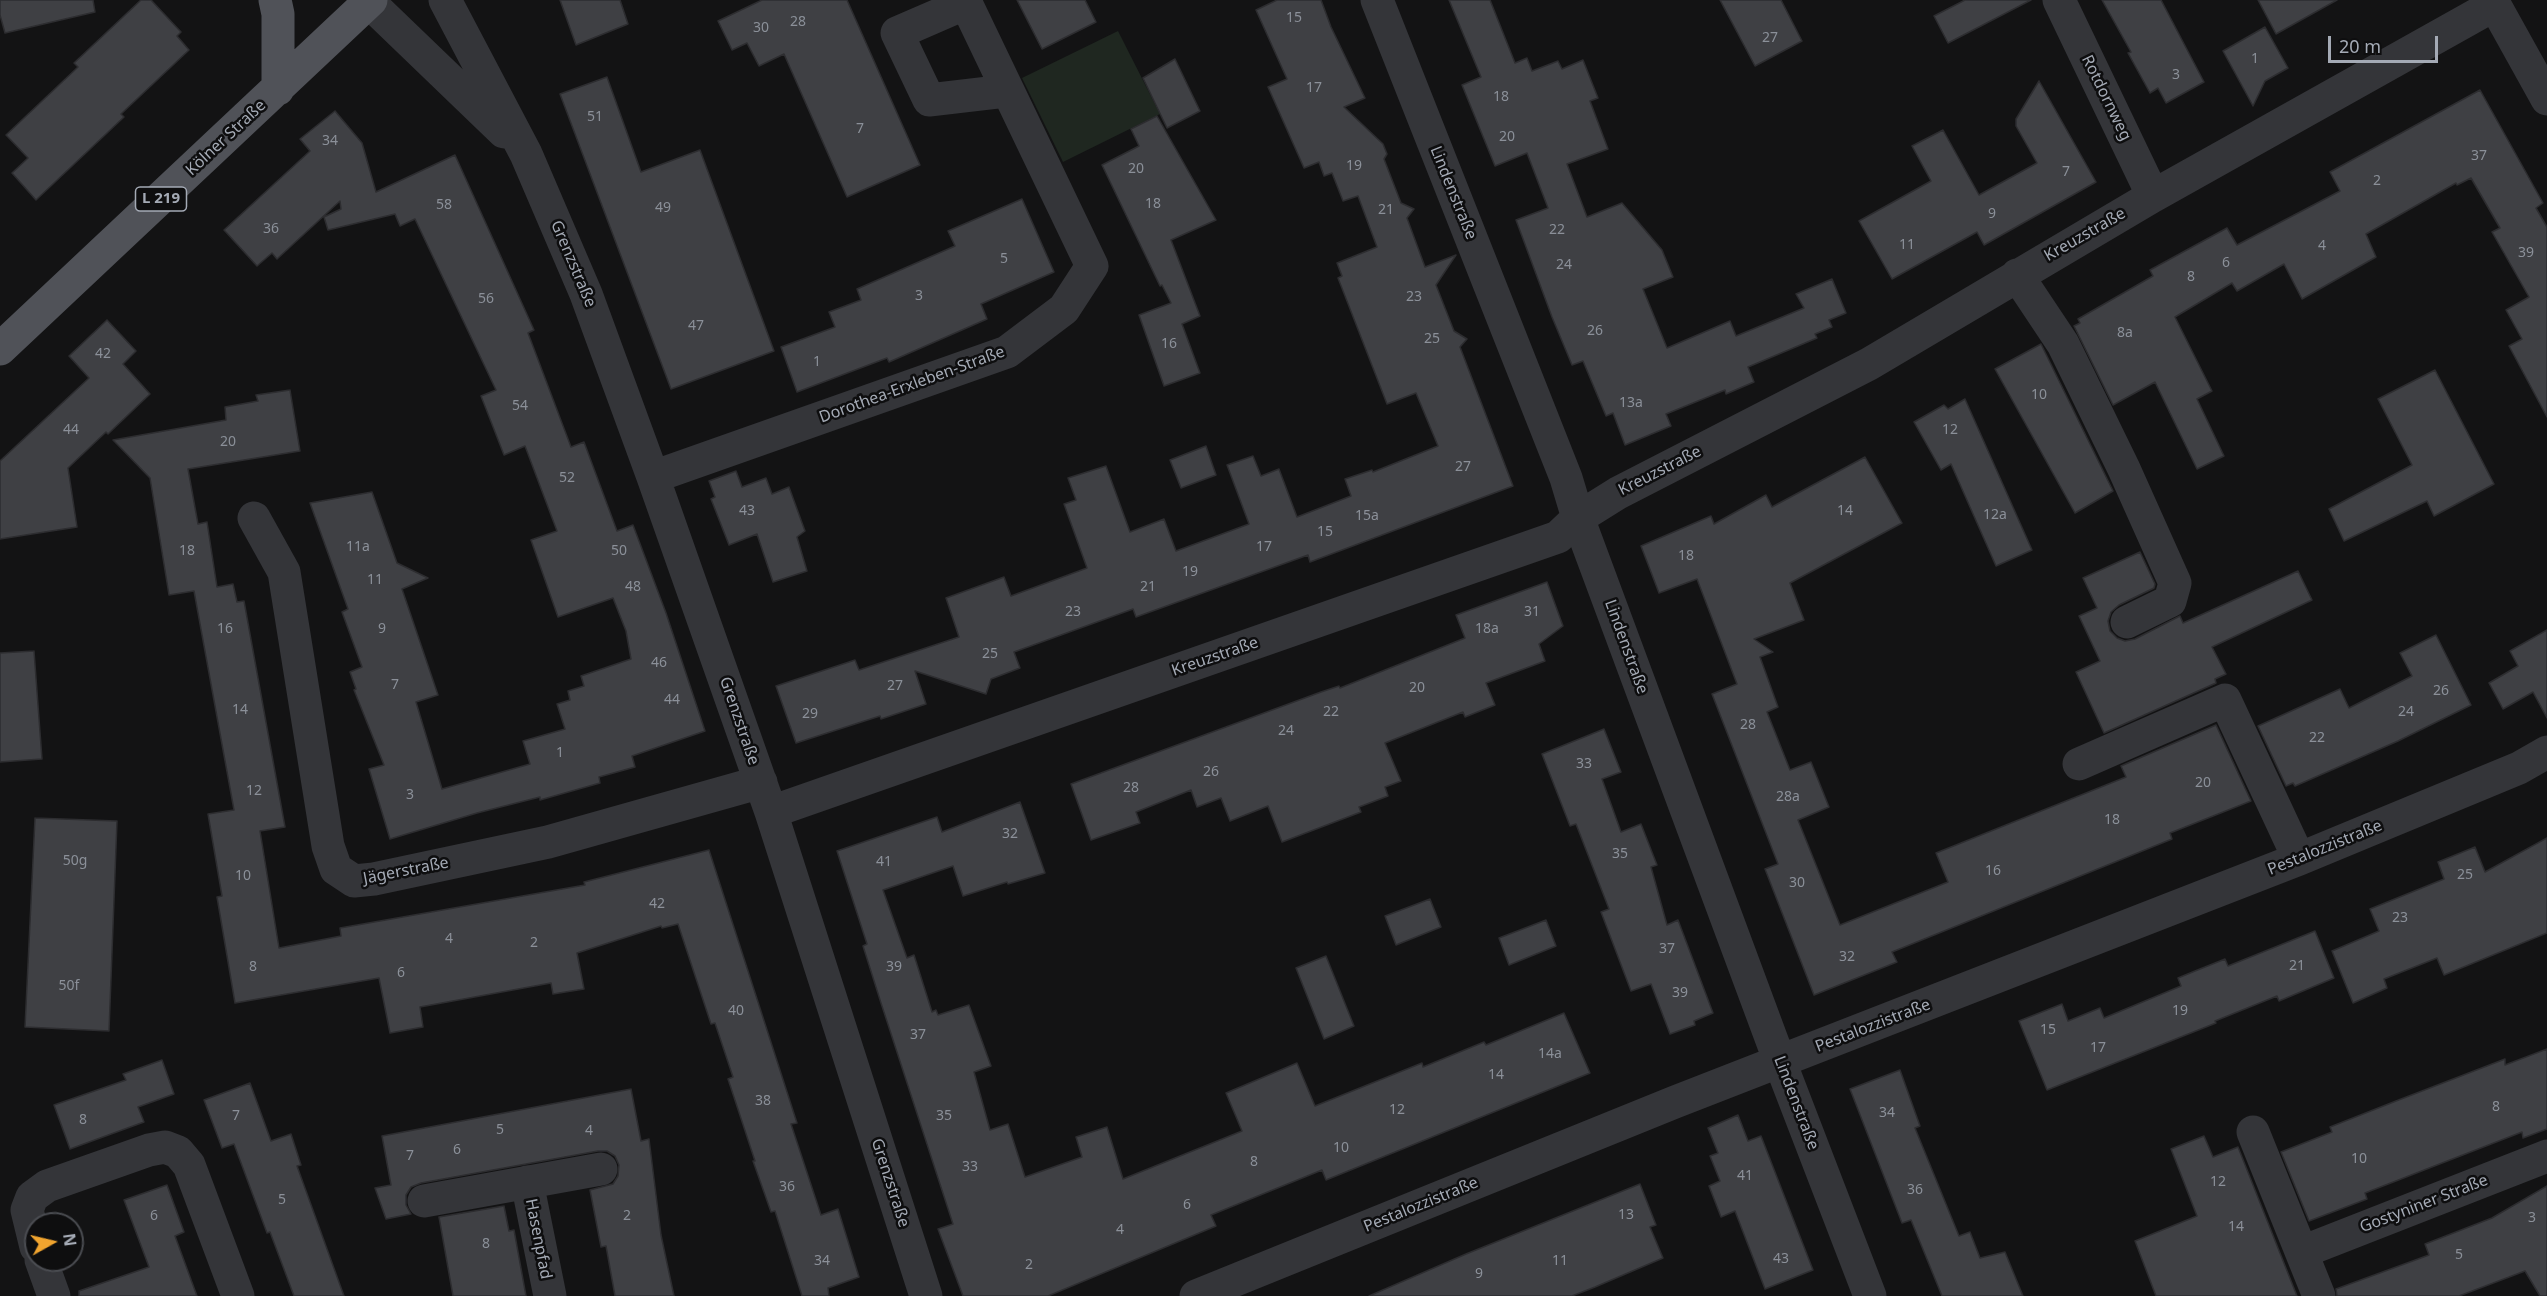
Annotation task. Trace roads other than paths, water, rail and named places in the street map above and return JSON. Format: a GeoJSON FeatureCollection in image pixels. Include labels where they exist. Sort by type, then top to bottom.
{"type":"FeatureCollection","features":[{"type":"Feature","properties":{"kind":"main road"},"geometry":{"type":"LineString","coordinates":[[275,0],[278,14],[278,89]]}},
{"type":"Feature","properties":{"kind":"main road","name":"Kölner Straße"},"geometry":{"type":"LineString","coordinates":[[0,349],[370,1]]}},
{"type":"Feature","properties":{"kind":"street","name":"Grenzstraße"},"geometry":{"type":"LineString","coordinates":[[445,0],[526,154],[586,294],[766,797],[926,1296]]}},
{"type":"Feature","properties":{"kind":"street","name":"Lindenstraße"},"geometry":{"type":"LineString","coordinates":[[1377,0],[1566,478],[1578,518],[1780,1062],[1870,1296]]}},
{"type":"Feature","properties":{"kind":"street","name":"Rotdornweg"},"geometry":{"type":"LineString","coordinates":[[2059,0],[2153,196]]}},
{"type":"Feature","properties":{"kind":"street","name":"Grenzstraße"},"geometry":{"type":"LineString","coordinates":[[370,1],[526,154]]}},
{"type":"Feature","properties":{"kind":"street","name":"Kreuzstraße"},"geometry":{"type":"LineString","coordinates":[[766,797],[1558,537],[1578,518],[1618,493],[1869,364],[2153,196],[2493,2]]}},
{"type":"Feature","properties":{"kind":"street"},"geometry":{"type":"LineString","coordinates":[[2493,2],[2547,99]]}},
{"type":"Feature","properties":{"kind":"street","name":"Dorothea-Erxleben-Straße"},"geometry":{"type":"LineString","coordinates":[[653,477],[1007,352],[1064,309],[1092,266],[1006,91]]}},
{"type":"Feature","properties":{"kind":"street"},"geometry":{"type":"LineString","coordinates":[[2017,275],[2064,344],[2175,583],[2170,601],[2127,622]]}},
{"type":"Feature","properties":{"kind":"street","name":"Jägerstraße"},"geometry":{"type":"LineString","coordinates":[[254,518],[284,572],[328,846],[336,869],[354,881],[374,879],[766,797]]}},
{"type":"Feature","properties":{"kind":"street"},"geometry":{"type":"LineString","coordinates":[[2079,764],[2225,700],[2299,859]]}},
{"type":"Feature","properties":{"kind":"street","name":"Pestalozzistraße"},"geometry":{"type":"LineString","coordinates":[[1196,1296],[1675,1102],[2299,859],[2519,768],[2547,752]]}},
{"type":"Feature","properties":{"kind":"street"},"geometry":{"type":"LineString","coordinates":[[2253,1132],[2319,1296]]}},
{"type":"Feature","properties":{"kind":"street"},"geometry":{"type":"LineString","coordinates":[[27,1212],[32,1197],[47,1186],[149,1150],[165,1147],[178,1152],[189,1165],[238,1296]]}},
{"type":"Feature","properties":{"kind":"street","name":"Gostyniner Straße"},"geometry":{"type":"LineString","coordinates":[[2302,1252],[2547,1156]]}},
{"type":"Feature","properties":{"kind":"street","name":"Hasenpfad"},"geometry":{"type":"LineString","coordinates":[[424,1201],[601,1169]]}},
{"type":"Feature","properties":{"kind":"street","name":"Hasenpfad"},"geometry":{"type":"LineString","coordinates":[[527,1182],[550,1296]]}},
{"type":"Feature","properties":{"kind":"street"},"geometry":{"type":"LineString","coordinates":[[45,1272],[54,1296]]}}]}
